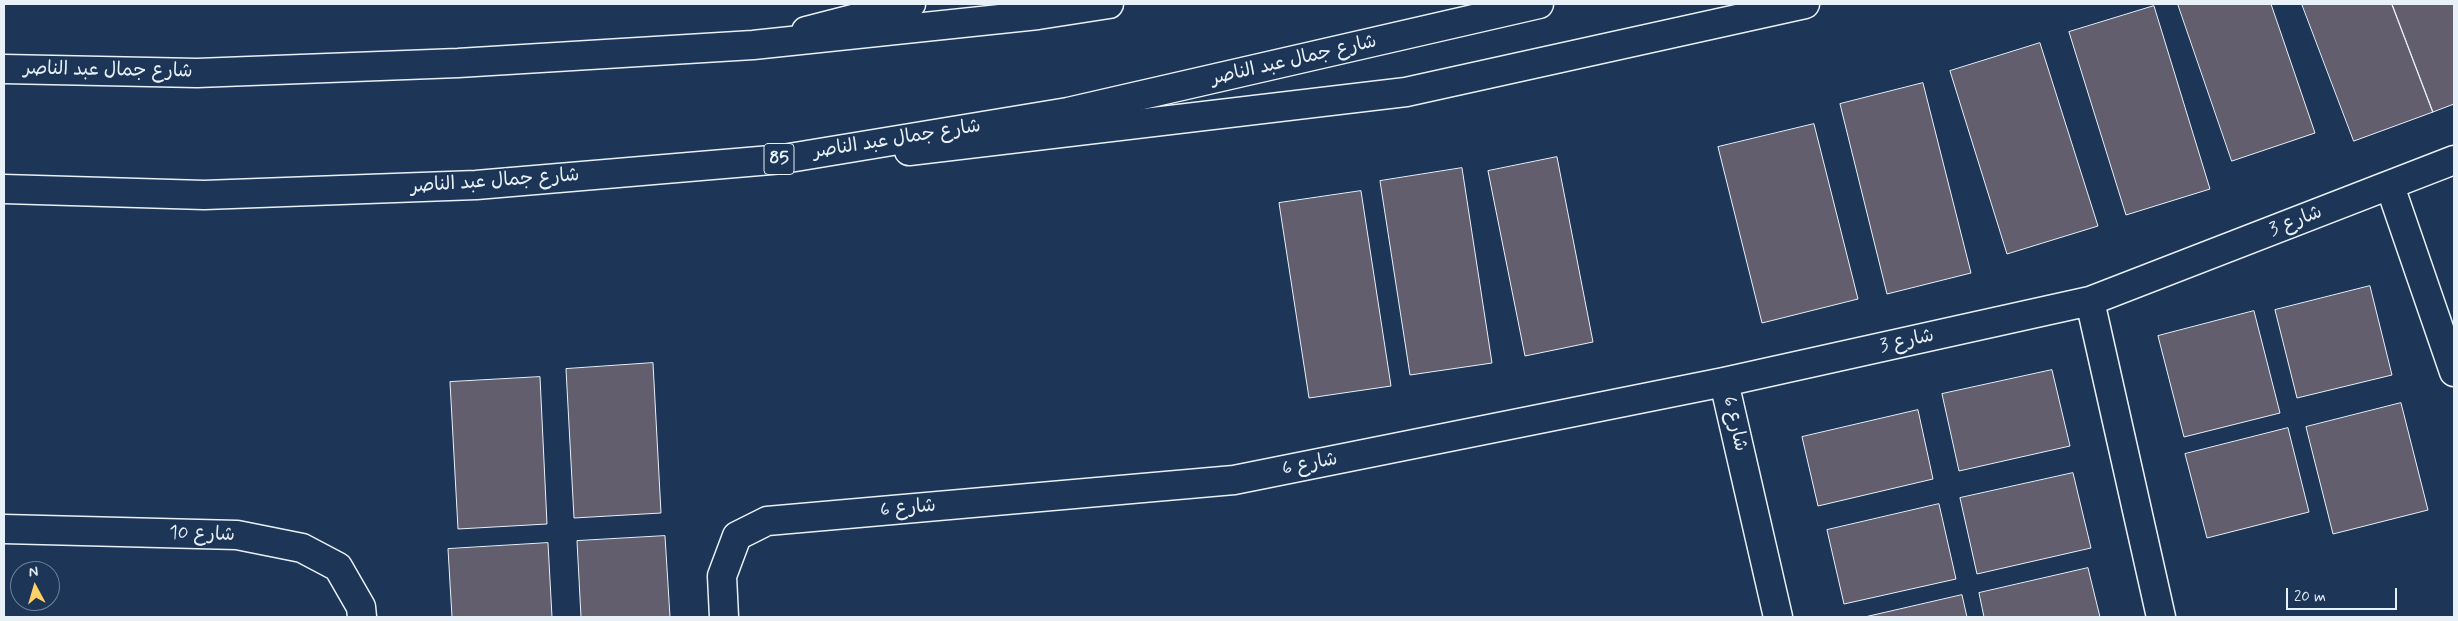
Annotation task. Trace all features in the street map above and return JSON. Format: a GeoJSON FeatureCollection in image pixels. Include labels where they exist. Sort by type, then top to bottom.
{"type":"FeatureCollection","features":[{"type":"Feature","properties":{"kind":"main road"},"geometry":{"type":"LineString","coordinates":[[753,45],[911,4]]}},
{"type":"Feature","properties":{"kind":"main road","name":"شارع جمال عبد الناصر"},"geometry":{"type":"LineString","coordinates":[[4,70],[197,73],[458,63],[753,45],[1038,15],[1109,4]]}},
{"type":"Feature","properties":{"kind":"main road","name":"شارع جمال عبد الناصر"},"geometry":{"type":"LineString","coordinates":[[4,189],[204,194],[457,186],[783,159],[1068,112],[1539,4]]}},
{"type":"Feature","properties":{"kind":"main road"},"geometry":{"type":"LineString","coordinates":[[783,159],[896,152],[1406,92],[1805,4]]}},
{"type":"Feature","properties":{"kind":"main road","name":"شارع 3"},"geometry":{"type":"LineString","coordinates":[[1724,382],[2090,301],[2454,160]]}},
{"type":"Feature","properties":{"kind":"main road"},"geometry":{"type":"LineString","coordinates":[[2390,186],[2454,372]]}},
{"type":"Feature","properties":{"kind":"main road"},"geometry":{"type":"LineString","coordinates":[[2090,301],[2161,617]]}},
{"type":"Feature","properties":{"kind":"main road","name":"شارع 6"},"geometry":{"type":"LineString","coordinates":[[724,617],[722,576],[737,536],[767,521],[1234,480],[1724,382],[1778,617]]}},
{"type":"Feature","properties":{"kind":"main road","name":"شارع 10"},"geometry":{"type":"LineString","coordinates":[[4,529],[237,535],[302,548],[338,567],[362,607],[362,617]]}},
{"type":"Feature","properties":{"kind":"building"},"geometry":{"type":"Polygon","coordinates":[[[2178,4],[2271,4],[2315,133],[2232,161],[2178,4]]]}},
{"type":"Feature","properties":{"kind":"building"},"geometry":{"type":"Polygon","coordinates":[[[2302,4],[2392,4],[2433,112],[2354,141],[2302,4]]]}},
{"type":"Feature","properties":{"kind":"building"},"geometry":{"type":"Polygon","coordinates":[[[2392,4],[2454,4],[2454,104],[2433,112],[2392,4]]]}},
{"type":"Feature","properties":{"kind":"building"},"geometry":{"type":"Polygon","coordinates":[[[2154,6],[2210,189],[2126,215],[2069,32],[2154,6]]]}},
{"type":"Feature","properties":{"kind":"building"},"geometry":{"type":"Polygon","coordinates":[[[2040,43],[2098,226],[2007,254],[1950,71],[2040,43]]]}},
{"type":"Feature","properties":{"kind":"building"},"geometry":{"type":"Polygon","coordinates":[[[1923,83],[1971,273],[1887,294],[1840,104],[1923,83]]]}},
{"type":"Feature","properties":{"kind":"building"},"geometry":{"type":"Polygon","coordinates":[[[1814,124],[1858,299],[1762,323],[1718,147],[1814,124]]]}},
{"type":"Feature","properties":{"kind":"building"},"geometry":{"type":"Polygon","coordinates":[[[1557,157],[1593,342],[1525,356],[1488,171],[1557,157]]]}},
{"type":"Feature","properties":{"kind":"building"},"geometry":{"type":"Polygon","coordinates":[[[1462,168],[1492,363],[1410,375],[1380,181],[1462,168]]]}},
{"type":"Feature","properties":{"kind":"building"},"geometry":{"type":"Polygon","coordinates":[[[1361,191],[1391,386],[1309,398],[1279,203],[1361,191]]]}},
{"type":"Feature","properties":{"kind":"building"},"geometry":{"type":"Polygon","coordinates":[[[2370,286],[2392,375],[2297,398],[2275,310],[2370,286]]]}},
{"type":"Feature","properties":{"kind":"building"},"geometry":{"type":"Polygon","coordinates":[[[2254,311],[2280,413],[2184,437],[2158,336],[2254,311]]]}},
{"type":"Feature","properties":{"kind":"building"},"geometry":{"type":"Polygon","coordinates":[[[653,363],[661,513],[574,518],[566,369],[653,363]]]}},
{"type":"Feature","properties":{"kind":"building"},"geometry":{"type":"Polygon","coordinates":[[[2052,370],[2070,446],[1959,471],[1942,394],[2052,370]]]}},
{"type":"Feature","properties":{"kind":"building"},"geometry":{"type":"Polygon","coordinates":[[[540,377],[547,524],[458,529],[450,382],[540,377]]]}},
{"type":"Feature","properties":{"kind":"building"},"geometry":{"type":"Polygon","coordinates":[[[2401,403],[2428,510],[2333,534],[2306,427],[2401,403]]]}},
{"type":"Feature","properties":{"kind":"building"},"geometry":{"type":"Polygon","coordinates":[[[1918,410],[1933,479],[1818,506],[1802,437],[1918,410]]]}},
{"type":"Feature","properties":{"kind":"building"},"geometry":{"type":"Polygon","coordinates":[[[2288,428],[2309,512],[2207,538],[2185,454],[2288,428]]]}},
{"type":"Feature","properties":{"kind":"building"},"geometry":{"type":"Polygon","coordinates":[[[2073,473],[2091,548],[1977,574],[1960,498],[2073,473]]]}},
{"type":"Feature","properties":{"kind":"building"},"geometry":{"type":"Polygon","coordinates":[[[1939,504],[1956,579],[1844,604],[1827,530],[1939,504]]]}},
{"type":"Feature","properties":{"kind":"building"},"geometry":{"type":"Polygon","coordinates":[[[665,536],[670,617],[581,617],[577,541],[665,536]]]}},
{"type":"Feature","properties":{"kind":"building"},"geometry":{"type":"Polygon","coordinates":[[[548,543],[552,617],[452,617],[448,549],[548,543]]]}},
{"type":"Feature","properties":{"kind":"building"},"geometry":{"type":"Polygon","coordinates":[[[2088,568],[2100,617],[1984,617],[1979,593],[2088,568]]]}},
{"type":"Feature","properties":{"kind":"building"},"geometry":{"type":"Polygon","coordinates":[[[1962,595],[1967,617],[1865,617],[1962,595]]]}}]}
